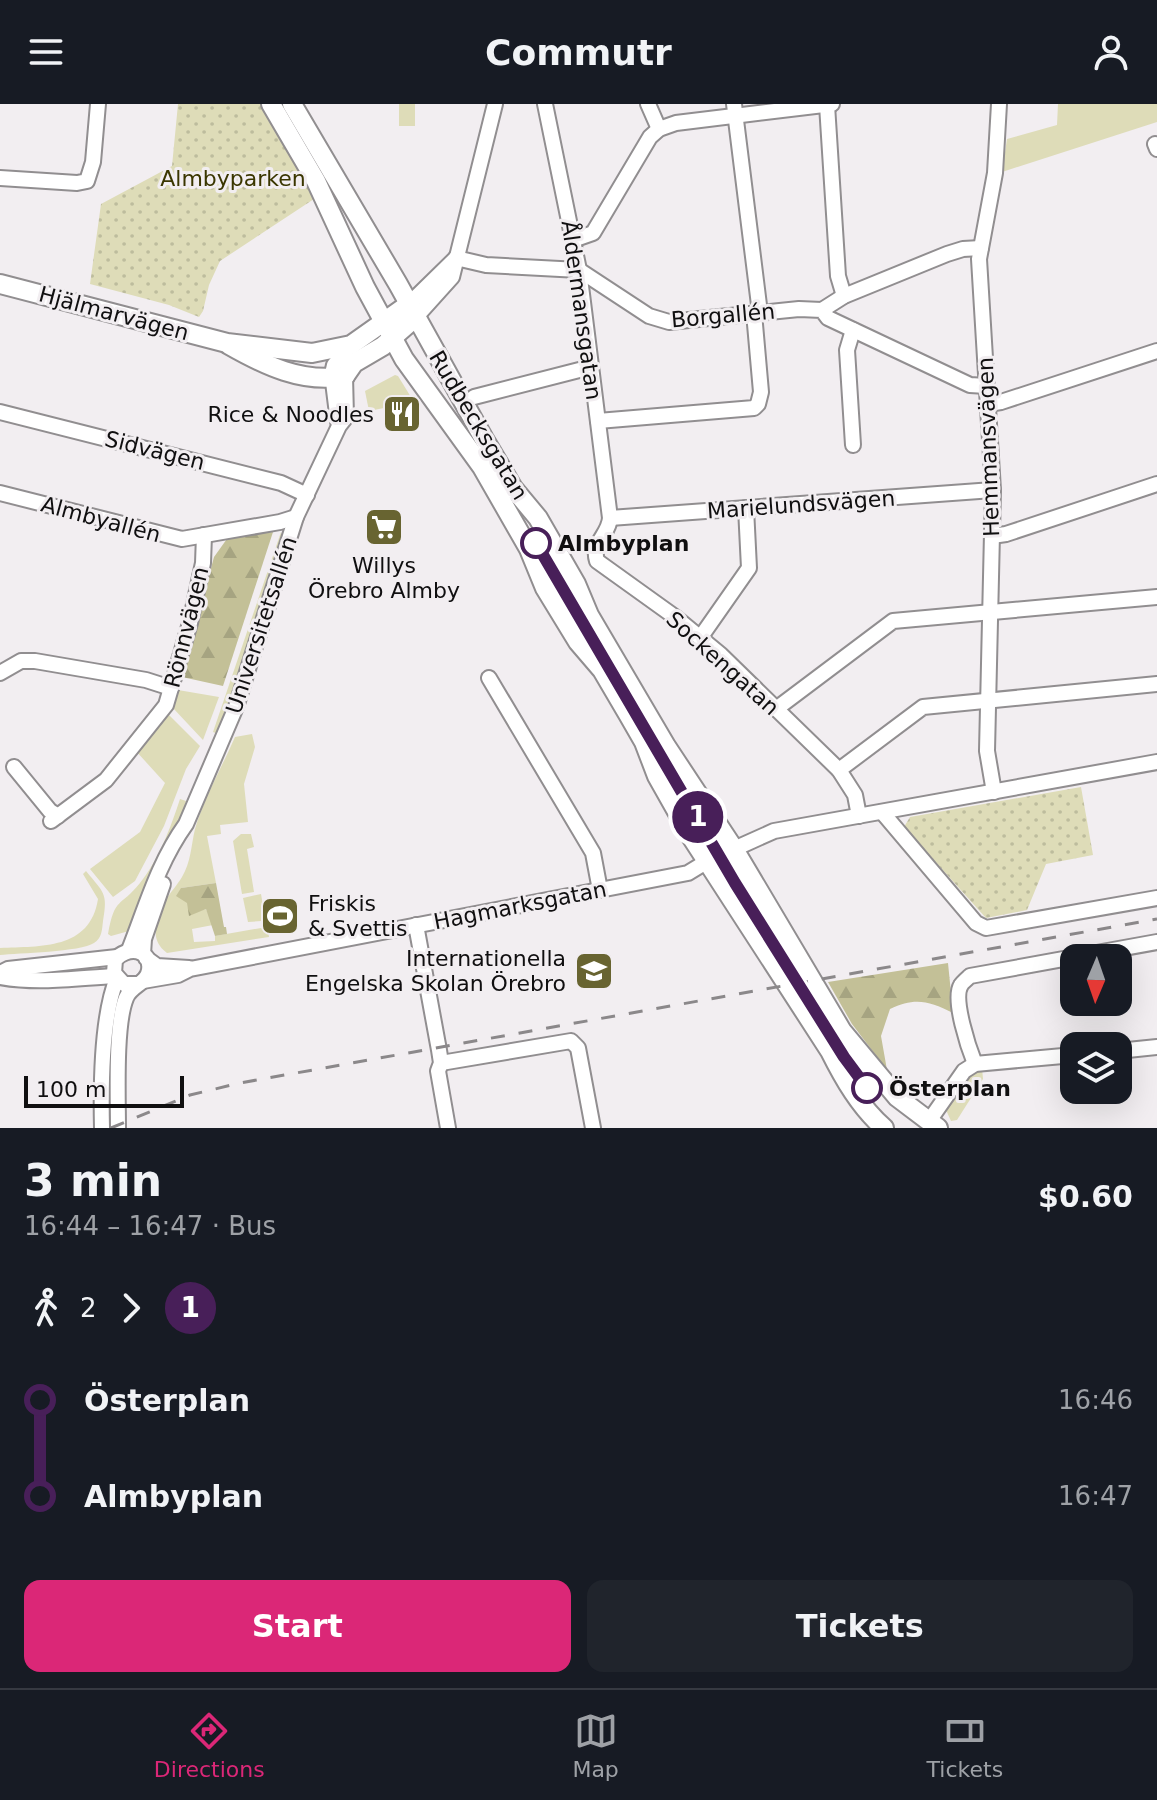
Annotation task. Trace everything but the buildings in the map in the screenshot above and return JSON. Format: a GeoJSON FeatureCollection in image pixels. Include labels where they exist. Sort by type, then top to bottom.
{"type":"FeatureCollection","features":[{"type":"Feature","properties":{"kind":"main road"},"geometry":{"type":"LineString","coordinates":[[271,104],[316,181],[365,287],[389,330]]}},
{"type":"Feature","properties":{"kind":"main road"},"geometry":{"type":"LineString","coordinates":[[292,104],[412,311],[354,363],[337,373],[312,353]]}},
{"type":"Feature","properties":{"kind":"main road","name":"Hjälmarvägen"},"geometry":{"type":"LineString","coordinates":[[0,284],[227,343],[312,353],[351,345]]}},
{"type":"Feature","properties":{"kind":"main road","name":"Rudbecksgatan"},"geometry":{"type":"LineString","coordinates":[[412,311],[505,476],[538,518],[566,566],[589,615],[658,733],[734,849],[842,1031],[891,1091],[930,1126]]}},
{"type":"Feature","properties":{"kind":"main road"},"geometry":{"type":"LineString","coordinates":[[351,345],[389,330]]}},
{"type":"Feature","properties":{"kind":"main road","name":"Rudbecksgatan"},"geometry":{"type":"LineString","coordinates":[[389,330],[413,372],[482,467],[529,549],[545,588],[578,642],[602,670],[644,742],[657,776],[706,862],[830,1051],[844,1078],[884,1128]]}},
{"type":"Feature","properties":{"kind":"main road","name":"Hjälmarvägen"},"geometry":{"type":"LineString","coordinates":[[227,343],[254,360],[278,369],[309,377],[337,373]]}},
{"type":"Feature","properties":{"kind":"main road"},"geometry":{"type":"LineString","coordinates":[[706,862],[734,849]]}},
{"type":"Feature","properties":{"kind":"street"},"geometry":{"type":"LineString","coordinates":[[0,178],[82,182],[90,175],[93,162],[98,104]]}},
{"type":"Feature","properties":{"kind":"street"},"geometry":{"type":"LineString","coordinates":[[412,311],[452,277],[495,104]]}},
{"type":"Feature","properties":{"kind":"street","name":"Åldermansgatan"},"geometry":{"type":"LineString","coordinates":[[545,104],[579,270],[610,518]]}},
{"type":"Feature","properties":{"kind":"street"},"geometry":{"type":"LineString","coordinates":[[648,104],[659,129]]}},
{"type":"Feature","properties":{"kind":"street"},"geometry":{"type":"LineString","coordinates":[[573,240],[593,233],[650,137],[659,129],[735,110],[830,104],[838,276],[844,296]]}},
{"type":"Feature","properties":{"kind":"street","name":"Hemmansvägen"},"geometry":{"type":"LineString","coordinates":[[994,792],[987,751],[993,490],[979,259],[995,173],[999,104]]}},
{"type":"Feature","properties":{"kind":"street"},"geometry":{"type":"LineString","coordinates":[[598,421],[754,408],[760,399],[757,313],[735,110]]}},
{"type":"Feature","properties":{"kind":"street"},"geometry":{"type":"LineString","coordinates":[[981,248],[947,254],[844,296],[822,310],[828,318],[970,385],[986,386]]}},
{"type":"Feature","properties":{"kind":"street"},"geometry":{"type":"LineString","coordinates":[[456,258],[486,265],[579,270]]}},
{"type":"Feature","properties":{"kind":"street","name":"Borgallén"},"geometry":{"type":"LineString","coordinates":[[579,270],[660,320],[681,322],[799,309],[822,310]]}},
{"type":"Feature","properties":{"kind":"street"},"geometry":{"type":"LineString","coordinates":[[853,330],[847,350],[853,445]]}},
{"type":"Feature","properties":{"kind":"street"},"geometry":{"type":"LineString","coordinates":[[337,373],[351,345]]}},
{"type":"Feature","properties":{"kind":"street"},"geometry":{"type":"LineString","coordinates":[[988,404],[1157,351]]}},
{"type":"Feature","properties":{"kind":"street"},"geometry":{"type":"LineString","coordinates":[[474,397],[591,367]]}},
{"type":"Feature","properties":{"kind":"street","name":"Universitetsallén"},"geometry":{"type":"LineString","coordinates":[[134,955],[144,939],[158,895],[182,843],[186,824],[236,707],[296,517],[339,426],[337,373]]}},
{"type":"Feature","properties":{"kind":"street","name":"Sidvägen"},"geometry":{"type":"LineString","coordinates":[[0,412],[281,483],[307,495]]}},
{"type":"Feature","properties":{"kind":"street"},"geometry":{"type":"LineString","coordinates":[[992,536],[1157,484]]}},
{"type":"Feature","properties":{"kind":"street","name":"Marielundsvägen"},"geometry":{"type":"LineString","coordinates":[[610,518],[993,490]]}},
{"type":"Feature","properties":{"kind":"street","name":"Almbyallén"},"geometry":{"type":"LineString","coordinates":[[1,496],[182,539],[296,517]]}},
{"type":"Feature","properties":{"kind":"street"},"geometry":{"type":"LineString","coordinates":[[700,638],[749,568],[746,508]]}},
{"type":"Feature","properties":{"kind":"street","name":"Sockengatan"},"geometry":{"type":"LineString","coordinates":[[610,518],[610,527],[596,547],[597,561],[700,638],[839,770],[855,795],[859,816]]}},
{"type":"Feature","properties":{"kind":"street","name":"Rönnvägen"},"geometry":{"type":"LineString","coordinates":[[14,767],[55,819],[106,780],[166,705],[190,623],[203,563],[204,535]]}},
{"type":"Feature","properties":{"kind":"street"},"geometry":{"type":"LineString","coordinates":[[776,709],[893,621],[1157,597]]}},
{"type":"Feature","properties":{"kind":"street"},"geometry":{"type":"LineString","coordinates":[[0,673],[21,661],[35,661],[146,680],[171,688]]}},
{"type":"Feature","properties":{"kind":"street"},"geometry":{"type":"LineString","coordinates":[[489,678],[593,853],[600,890]]}},
{"type":"Feature","properties":{"kind":"street"},"geometry":{"type":"LineString","coordinates":[[839,770],[923,707],[1157,684]]}},
{"type":"Feature","properties":{"kind":"street"},"geometry":{"type":"LineString","coordinates":[[734,849],[774,831],[1157,762]]}},
{"type":"Feature","properties":{"kind":"street"},"geometry":{"type":"LineString","coordinates":[[882,812],[976,923],[986,928],[1157,898]]}},
{"type":"Feature","properties":{"kind":"street","name":"Hagmarksgatan"},"geometry":{"type":"LineString","coordinates":[[140,982],[178,975],[190,969],[692,872],[706,862]]}},
{"type":"Feature","properties":{"kind":"street"},"geometry":{"type":"LineString","coordinates":[[416,925],[441,1063],[438,1071],[448,1128]]}},
{"type":"Feature","properties":{"kind":"street"},"geometry":{"type":"LineString","coordinates":[[975,1064],[958,999],[961,984],[970,976],[1157,942]]}},
{"type":"Feature","properties":{"kind":"street"},"geometry":{"type":"LineString","coordinates":[[0,975],[8,969],[134,955]]}},
{"type":"Feature","properties":{"kind":"street"},"geometry":{"type":"LineString","coordinates":[[102,1128],[103,1063],[116,977],[113,966],[134,955]]}},
{"type":"Feature","properties":{"kind":"street"},"geometry":{"type":"LineString","coordinates":[[118,1128],[120,1019],[127,995],[149,970],[134,955]]}},
{"type":"Feature","properties":{"kind":"street","name":"Hagmarksgatan"},"geometry":{"type":"LineString","coordinates":[[134,955],[157,966],[190,969]]}},
{"type":"Feature","properties":{"kind":"street"},"geometry":{"type":"LineString","coordinates":[[0,975],[63,980],[116,977],[124,984],[140,982]]}},
{"type":"Feature","properties":{"kind":"street"},"geometry":{"type":"LineString","coordinates":[[441,1063],[571,1041],[578,1048],[593,1128]]}},
{"type":"Feature","properties":{"kind":"street"},"geometry":{"type":"LineString","coordinates":[[1132,1050],[1157,1047]]}},
{"type":"Feature","properties":{"kind":"street"},"geometry":{"type":"LineString","coordinates":[[930,1126],[948,1091],[964,1071],[975,1064],[1060,1056]]}},
{"type":"Feature","properties":{"kind":"green space","name":"Almbyparken"},"geometry":{"type":"Polygon","coordinates":[[[178,104],[261,104],[314,199],[220,261],[199,317],[169,305],[90,284],[101,204],[172,166],[178,104]]]}},
{"type":"Feature","properties":{"kind":"green space"},"geometry":{"type":"Polygon","coordinates":[[[399,104],[415,104],[415,126],[399,126],[399,104]]]}},
{"type":"Feature","properties":{"kind":"green space"},"geometry":{"type":"Polygon","coordinates":[[[1058,104],[1157,104],[1157,122],[1002,172],[1007,139],[1057,125],[1058,104]]]}},
{"type":"Feature","properties":{"kind":"green space"},"geometry":{"type":"Polygon","coordinates":[[[395,375],[414,402],[369,411],[365,391],[395,375]]]}},
{"type":"Feature","properties":{"kind":"green space"},"geometry":{"type":"Polygon","coordinates":[[[273,532],[223,686],[182,677],[214,557],[229,536],[273,532]]]}},
{"type":"Feature","properties":{"kind":"green space"},"geometry":{"type":"Polygon","coordinates":[[[281,532],[283,539],[218,734],[213,732],[281,532]]]}},
{"type":"Feature","properties":{"kind":"green space"},"geometry":{"type":"Polygon","coordinates":[[[178,690],[219,697],[203,740],[173,708],[178,690]]]}},
{"type":"Feature","properties":{"kind":"green space"},"geometry":{"type":"Polygon","coordinates":[[[169,715],[200,746],[186,769],[164,826],[135,881],[113,897],[90,869],[140,832],[165,783],[136,751],[169,715]]]}},
{"type":"Feature","properties":{"kind":"green space"},"geometry":{"type":"Polygon","coordinates":[[[252,734],[255,747],[244,784],[248,822],[220,825],[221,834],[207,836],[216,883],[181,888],[196,912],[206,909],[213,925],[192,929],[194,942],[215,941],[215,936],[261,928],[268,930],[269,937],[167,953],[156,938],[159,913],[185,871],[199,817],[235,737],[252,734]]]}},
{"type":"Feature","properties":{"kind":"green space"},"geometry":{"type":"Polygon","coordinates":[[[1081,787],[1093,855],[1046,864],[1027,910],[986,918],[904,827],[910,817],[1081,787]]]}},
{"type":"Feature","properties":{"kind":"green space"},"geometry":{"type":"Polygon","coordinates":[[[180,799],[186,801],[180,821],[129,931],[111,936],[108,934],[116,908],[153,865],[180,799]]]}},
{"type":"Feature","properties":{"kind":"green space"},"geometry":{"type":"Polygon","coordinates":[[[241,834],[251,834],[254,847],[247,849],[254,892],[242,894],[233,841],[241,834]]]}},
{"type":"Feature","properties":{"kind":"green space"},"geometry":{"type":"Polygon","coordinates":[[[86,871],[105,899],[102,931],[97,941],[87,946],[49,952],[0,955],[0,948],[61,942],[85,928],[98,899],[83,874],[86,871]]]}},
{"type":"Feature","properties":{"kind":"green space"},"geometry":{"type":"Polygon","coordinates":[[[216,883],[227,934],[215,936],[206,909],[189,916],[187,903],[176,896],[181,888],[216,883]]]}},
{"type":"Feature","properties":{"kind":"green space"},"geometry":{"type":"Polygon","coordinates":[[[261,894],[265,917],[261,921],[248,922],[243,898],[261,894]]]}},
{"type":"Feature","properties":{"kind":"green space"},"geometry":{"type":"Polygon","coordinates":[[[948,963],[953,1013],[922,1002],[890,1009],[881,1036],[887,1070],[852,1024],[828,982],[948,963]]]}},
{"type":"Feature","properties":{"kind":"green space"},"geometry":{"type":"Polygon","coordinates":[[[982,1068],[983,1079],[957,1120],[951,1121],[946,1110],[952,1098],[965,1081],[982,1068]]]}},
{"type":"Feature","properties":{"kind":"railway"},"geometry":{"type":"LineString","coordinates":[[111,1128],[190,1095],[240,1083],[1157,919]]}},
{"type":"Feature","properties":{"kind":"bus line","name":"1"},"geometry":{"type":"LineString","coordinates":[[536,543],[735,883],[844,1057],[867,1088]]}},
{"type":"Feature","properties":{"kind":"place","name":"Rice & Noodles"},"geometry":{"type":"Point","coordinates":[402,414]}},
{"type":"Feature","properties":{"kind":"place","name":"Willys Örebro Almby"},"geometry":{"type":"Point","coordinates":[384,527]}},
{"type":"Feature","properties":{"kind":"place","name":"Almbyplan"},"geometry":{"type":"Point","coordinates":[536,543]}},
{"type":"Feature","properties":{"kind":"place","name":"Friskis & Svettis"},"geometry":{"type":"Point","coordinates":[280,916]}},
{"type":"Feature","properties":{"kind":"place","name":"Internationella Engelska Skolan Örebro"},"geometry":{"type":"Point","coordinates":[594,971]}},
{"type":"Feature","properties":{"kind":"place","name":"Österplan"},"geometry":{"type":"Point","coordinates":[867,1088]}}]}
